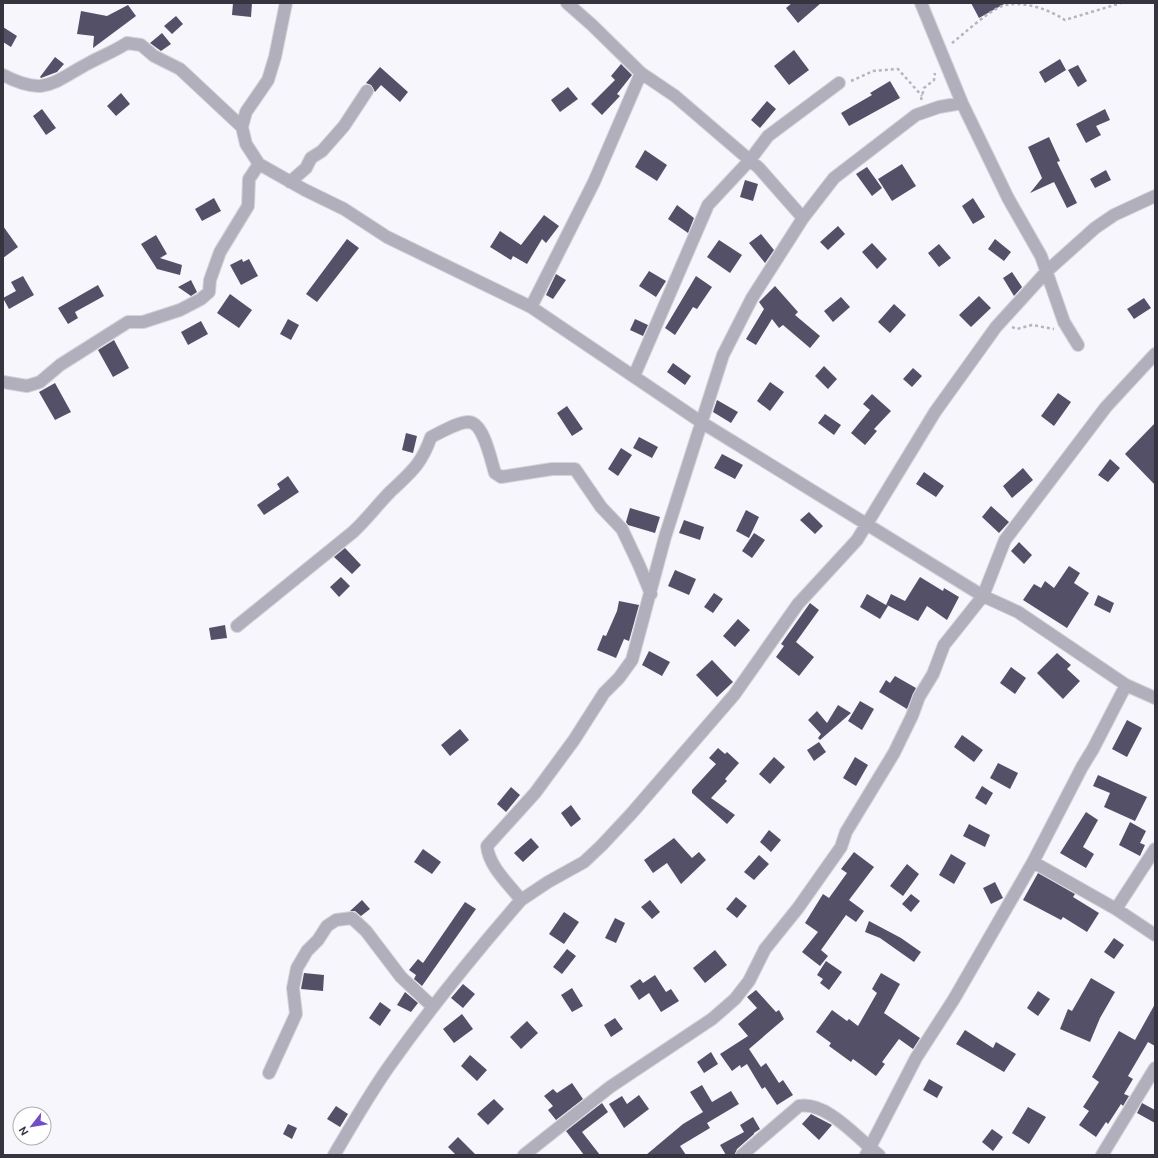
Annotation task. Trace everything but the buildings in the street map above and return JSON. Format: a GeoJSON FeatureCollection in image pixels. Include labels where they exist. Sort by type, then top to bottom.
{"type":"FeatureCollection","features":[{"type":"Feature","properties":{"kind":"street"},"geometry":{"type":"LineString","coordinates":[[286,3],[275,57],[268,80],[246,112],[242,127],[246,144],[259,164],[290,182],[344,208],[387,237],[531,307],[701,422],[867,523],[983,596],[1018,612],[1126,685],[1155,698]]}},
{"type":"Feature","properties":{"kind":"street"},"geometry":{"type":"LineString","coordinates":[[567,3],[641,72],[674,96],[750,160],[803,218]]}},
{"type":"Feature","properties":{"kind":"street"},"geometry":{"type":"LineString","coordinates":[[921,3],[942,51],[962,103],[1008,198],[1040,256],[1047,271],[1053,294],[1068,328],[1078,344]]}},
{"type":"Feature","properties":{"kind":"street"},"geometry":{"type":"LineString","coordinates":[[3,75],[18,83],[44,86],[58,82],[89,63],[108,55],[127,43],[141,45],[154,56],[180,69],[242,127]]}},
{"type":"Feature","properties":{"kind":"street"},"geometry":{"type":"LineString","coordinates":[[531,307],[594,182],[641,72]]}},
{"type":"Feature","properties":{"kind":"street"},"geometry":{"type":"LineString","coordinates":[[634,376],[708,205],[750,160],[768,136],[839,83]]}},
{"type":"Feature","properties":{"kind":"street"},"geometry":{"type":"LineString","coordinates":[[290,182],[306,168],[311,158],[322,151],[344,126],[367,91]]}},
{"type":"Feature","properties":{"kind":"street"},"geometry":{"type":"LineString","coordinates":[[521,900],[496,869],[488,854],[487,846],[535,793],[574,740],[604,693],[619,678],[632,660],[651,594],[665,537],[723,355],[752,298],[803,218],[834,178],[918,114],[939,107],[962,103]]}},
{"type":"Feature","properties":{"kind":"street"},"geometry":{"type":"LineString","coordinates":[[3,382],[27,386],[40,382],[60,365],[128,322],[143,322],[162,317],[201,300],[209,292],[210,280],[220,252],[248,206],[249,179],[259,164]]}},
{"type":"Feature","properties":{"kind":"street"},"geometry":{"type":"LineString","coordinates":[[334,1155],[389,1066],[472,957],[521,900],[548,882],[584,862],[631,814],[734,695],[798,604],[835,566],[845,551],[857,540],[935,412],[967,366],[1002,321],[1047,271],[1094,228],[1114,215],[1155,196]]}},
{"type":"Feature","properties":{"kind":"street"},"geometry":{"type":"LineString","coordinates":[[524,1155],[610,1087],[712,1019],[735,999],[749,981],[765,949],[807,896],[841,847],[846,832],[894,753],[912,716],[919,697],[933,674],[944,645],[983,596],[1005,540],[1106,407],[1155,354]]}},
{"type":"Feature","properties":{"kind":"street"},"geometry":{"type":"LineString","coordinates":[[237,626],[364,521],[390,492],[411,473],[424,456],[431,437],[458,425],[469,422],[476,425],[485,438],[495,473],[501,477],[552,469],[575,469],[601,507],[622,529],[640,565],[651,594]]}},
{"type":"Feature","properties":{"kind":"street"},"geometry":{"type":"LineString","coordinates":[[742,1155],[799,1106],[805,1105],[815,1106],[829,1113],[872,1153],[884,1118],[916,1058],[957,993],[1033,862],[1126,685]]}},
{"type":"Feature","properties":{"kind":"street"},"geometry":{"type":"LineString","coordinates":[[1116,908],[1155,849]]}},
{"type":"Feature","properties":{"kind":"street"},"geometry":{"type":"LineString","coordinates":[[1033,862],[1116,908],[1155,935]]}},
{"type":"Feature","properties":{"kind":"street"},"geometry":{"type":"LineString","coordinates":[[269,1073],[296,1014],[293,988],[297,968],[307,951],[318,940],[327,926],[336,920],[352,918],[366,931],[401,977],[433,1007]]}},
{"type":"Feature","properties":{"kind":"street"},"geometry":{"type":"LineString","coordinates":[[1102,1155],[1155,1068]]}},
{"type":"Feature","properties":{"kind":"path"},"geometry":{"type":"LineString","coordinates":[[918,114],[924,88],[934,80],[942,51],[979,21],[1002,6],[1024,4],[1050,10],[1065,20],[1121,3]]}},
{"type":"Feature","properties":{"kind":"path"},"geometry":{"type":"LineString","coordinates":[[839,83],[854,80],[873,71],[898,70],[922,96]]}},
{"type":"Feature","properties":{"kind":"path"},"geometry":{"type":"LineString","coordinates":[[1002,321],[1017,329],[1032,325],[1054,329],[1068,328]]}}]}
